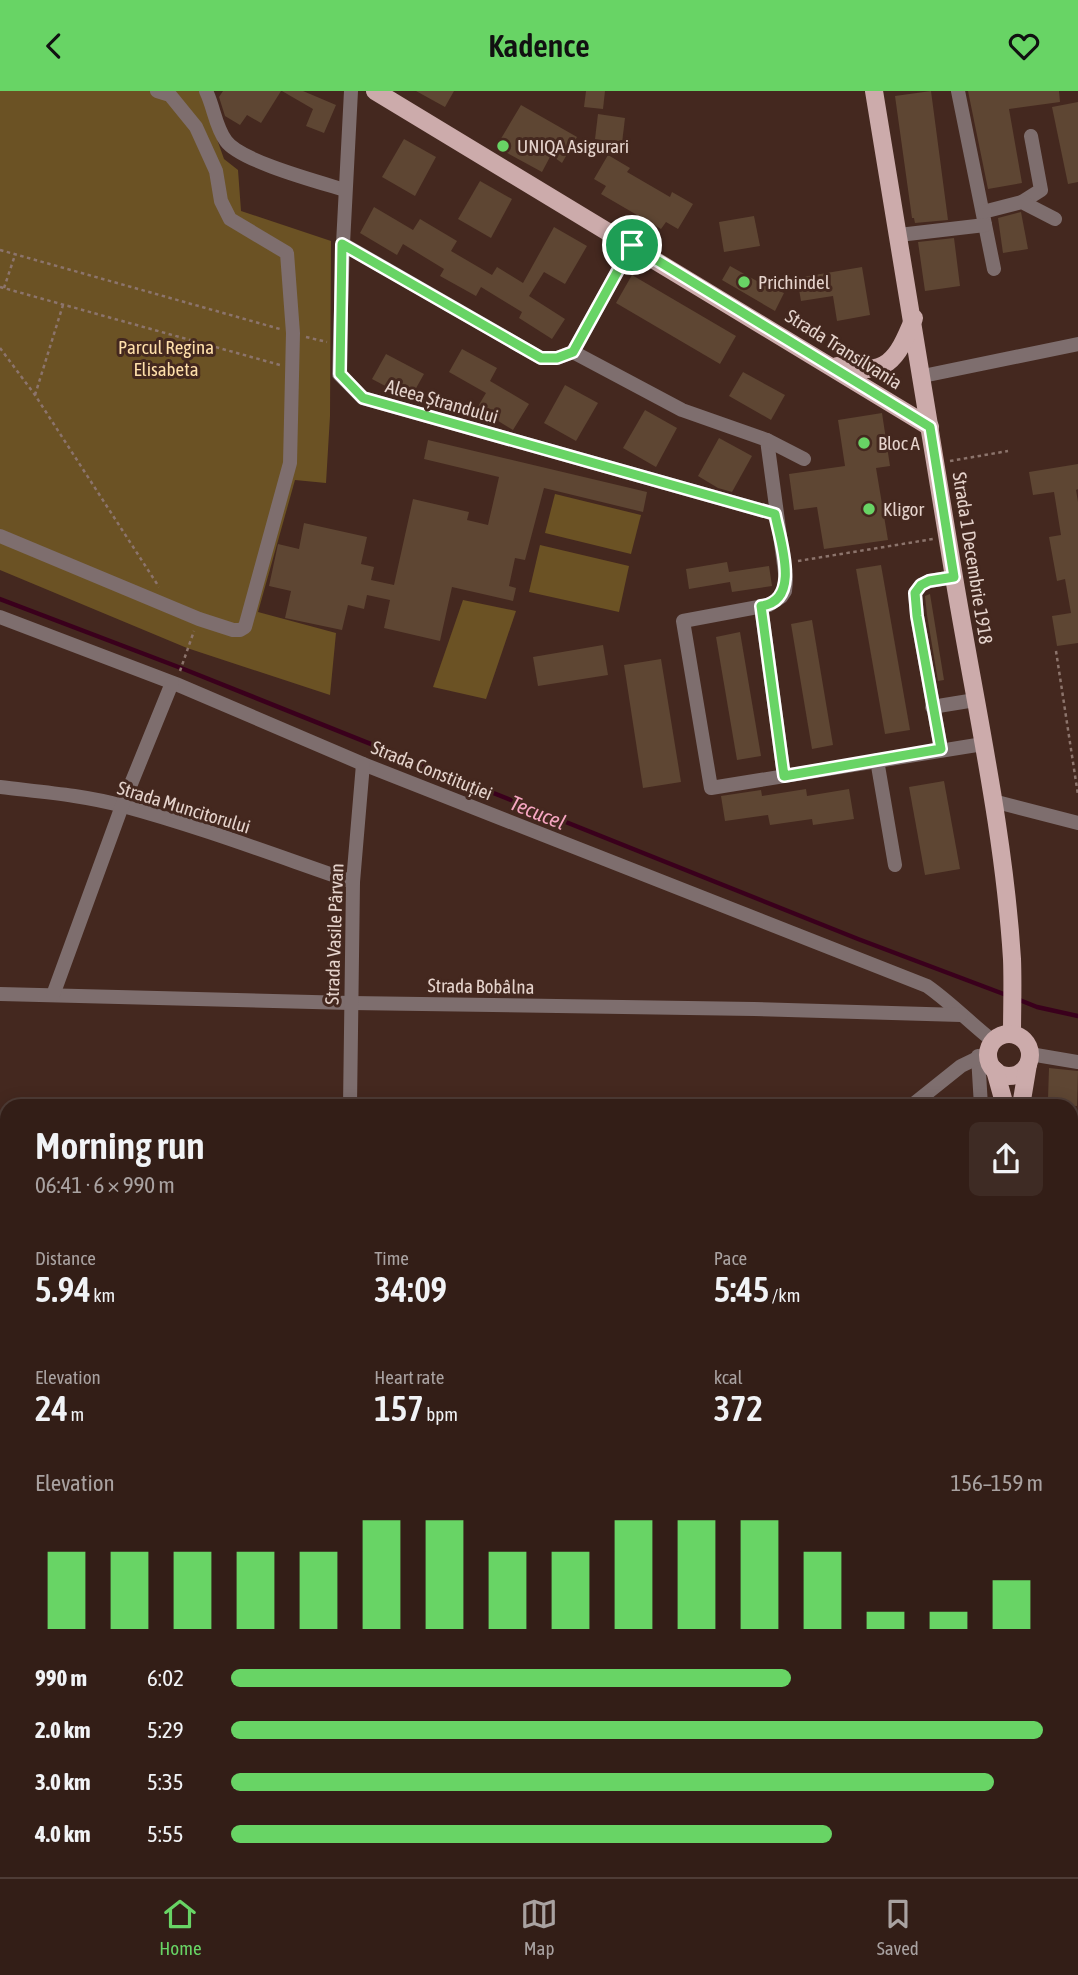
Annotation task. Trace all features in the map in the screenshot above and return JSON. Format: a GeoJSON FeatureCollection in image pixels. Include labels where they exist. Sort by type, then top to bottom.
{"type":"FeatureCollection","features":[{"type":"Feature","properties":{"kind":"main road","name":"Strada 1 Decembrie 1918"},"geometry":{"type":"LineString","coordinates":[[874,91],[993,801],[1005,884],[1012,962],[1012,1034]]}},
{"type":"Feature","properties":{"kind":"main road","name":"Strada Transilvania"},"geometry":{"type":"LineString","coordinates":[[383,93],[930,427]]}},
{"type":"Feature","properties":{"kind":"main road"},"geometry":{"type":"LineString","coordinates":[[828,364],[853,369],[873,369],[889,362],[901,350],[914,318]]}},
{"type":"Feature","properties":{"kind":"main road"},"geometry":{"type":"LineString","coordinates":[[988,1055],[1002,1035],[1021,1037],[1028,1045],[1029,1059],[1022,1099]]}},
{"type":"Feature","properties":{"kind":"main road"},"geometry":{"type":"LineString","coordinates":[[988,1055],[1003,1075],[1022,1071],[1029,1059]]}},
{"type":"Feature","properties":{"kind":"main road"},"geometry":{"type":"LineString","coordinates":[[988,1055],[1003,1099]]}},
{"type":"Feature","properties":{"kind":"street"},"geometry":{"type":"LineString","coordinates":[[0,536],[199,619],[233,630],[245,627],[290,463],[293,333],[287,253],[230,219],[222,201],[216,171],[196,127],[170,95],[157,91]]}},
{"type":"Feature","properties":{"kind":"street"},"geometry":{"type":"LineString","coordinates":[[206,91],[215,122],[227,143],[263,163],[345,191]]}},
{"type":"Feature","properties":{"kind":"street","name":"Aleea Ștrandului"},"geometry":{"type":"LineString","coordinates":[[351,91],[342,244],[340,374],[363,398],[775,514]]}},
{"type":"Feature","properties":{"kind":"street"},"geometry":{"type":"LineString","coordinates":[[958,91],[994,269]]}},
{"type":"Feature","properties":{"kind":"street"},"geometry":{"type":"LineString","coordinates":[[899,235],[984,219],[1041,190],[1031,136]]}},
{"type":"Feature","properties":{"kind":"street"},"geometry":{"type":"LineString","coordinates":[[1022,202],[1055,219]]}},
{"type":"Feature","properties":{"kind":"street"},"geometry":{"type":"LineString","coordinates":[[342,244],[541,358],[557,358],[573,352],[632,245]]}},
{"type":"Feature","properties":{"kind":"street"},"geometry":{"type":"LineString","coordinates":[[923,376],[1078,344]]}},
{"type":"Feature","properties":{"kind":"street"},"geometry":{"type":"LineString","coordinates":[[573,352],[682,409],[767,440],[804,459]]}},
{"type":"Feature","properties":{"kind":"street"},"geometry":{"type":"LineString","coordinates":[[767,440],[775,514],[784,563],[785,591],[775,603],[683,621],[711,788],[983,744]]}},
{"type":"Feature","properties":{"kind":"street"},"geometry":{"type":"LineString","coordinates":[[941,749],[915,593],[921,585],[929,581],[954,577]]}},
{"type":"Feature","properties":{"kind":"street"},"geometry":{"type":"LineString","coordinates":[[761,606],[784,776]]}},
{"type":"Feature","properties":{"kind":"street","name":"Strada Constituției"},"geometry":{"type":"LineString","coordinates":[[0,617],[174,684],[363,764],[927,986],[945,998],[961,1015],[988,1055]]}},
{"type":"Feature","properties":{"kind":"street"},"geometry":{"type":"LineString","coordinates":[[53,995],[121,806],[174,684]]}},
{"type":"Feature","properties":{"kind":"street"},"geometry":{"type":"LineString","coordinates":[[932,707],[975,699]]}},
{"type":"Feature","properties":{"kind":"street"},"geometry":{"type":"LineString","coordinates":[[877,760],[895,865]]}},
{"type":"Feature","properties":{"kind":"street","name":"Strada Vasile Pârvan"},"geometry":{"type":"LineString","coordinates":[[350,1099],[353,882],[363,764]]}},
{"type":"Feature","properties":{"kind":"street","name":"Strada Muncitorului"},"geometry":{"type":"LineString","coordinates":[[0,787],[68,796],[172,819],[353,882]]}},
{"type":"Feature","properties":{"kind":"street"},"geometry":{"type":"LineString","coordinates":[[993,801],[1078,823]]}},
{"type":"Feature","properties":{"kind":"street","name":"Strada Bobâlna"},"geometry":{"type":"LineString","coordinates":[[0,994],[961,1015]]}},
{"type":"Feature","properties":{"kind":"street"},"geometry":{"type":"LineString","coordinates":[[920,1099],[961,1066],[988,1055],[982,1099]]}},
{"type":"Feature","properties":{"kind":"street"},"geometry":{"type":"LineString","coordinates":[[1029,1059],[1078,1062]]}},
{"type":"Feature","properties":{"kind":"path"},"geometry":{"type":"LineString","coordinates":[[0,250],[339,345]]}},
{"type":"Feature","properties":{"kind":"path"},"geometry":{"type":"LineString","coordinates":[[15,255],[2,288],[293,369]]}},
{"type":"Feature","properties":{"kind":"path"},"geometry":{"type":"LineString","coordinates":[[35,395],[63,305]]}},
{"type":"Feature","properties":{"kind":"path"},"geometry":{"type":"LineString","coordinates":[[0,348],[35,395],[172,608]]}},
{"type":"Feature","properties":{"kind":"path"},"geometry":{"type":"LineString","coordinates":[[936,463],[1009,451]]}},
{"type":"Feature","properties":{"kind":"path"},"geometry":{"type":"LineString","coordinates":[[784,563],[948,536]]}},
{"type":"Feature","properties":{"kind":"path"},"geometry":{"type":"LineString","coordinates":[[174,684],[199,619]]}},
{"type":"Feature","properties":{"kind":"path"},"geometry":{"type":"LineString","coordinates":[[1056,651],[1078,795]]}},
{"type":"Feature","properties":{"kind":"green space","name":"Parcul Regina Elisabeta"},"geometry":{"type":"Polygon","coordinates":[[[0,91],[200,91],[224,159],[238,170],[241,211],[331,241],[330,416],[326,483],[295,480],[258,612],[336,633],[330,695],[187,648],[0,570],[0,91]]]}},
{"type":"Feature","properties":{"kind":"green space"},"geometry":{"type":"Polygon","coordinates":[[[555,494],[641,515],[631,554],[545,533],[555,494]]]}},
{"type":"Feature","properties":{"kind":"green space"},"geometry":{"type":"Polygon","coordinates":[[[540,545],[629,566],[619,612],[529,592],[540,545]]]}},
{"type":"Feature","properties":{"kind":"green space"},"geometry":{"type":"Polygon","coordinates":[[[463,600],[516,611],[486,699],[433,687],[463,600]]]}},
{"type":"Feature","properties":{"kind":"building"},"geometry":{"type":"Polygon","coordinates":[[[223,91],[281,91],[261,123],[247,115],[240,125],[225,116],[219,97],[223,91]]]}},
{"type":"Feature","properties":{"kind":"building"},"geometry":{"type":"Polygon","coordinates":[[[282,91],[303,91],[336,105],[324,133],[306,126],[313,109],[282,91]]]}},
{"type":"Feature","properties":{"kind":"building"},"geometry":{"type":"Polygon","coordinates":[[[416,91],[454,91],[445,107],[416,91]]]}},
{"type":"Feature","properties":{"kind":"building"},"geometry":{"type":"Polygon","coordinates":[[[586,91],[605,91],[603,109],[584,107],[586,91]]]}},
{"type":"Feature","properties":{"kind":"building"},"geometry":{"type":"Polygon","coordinates":[[[931,91],[948,220],[915,223],[912,218],[895,96],[931,91]]]}},
{"type":"Feature","properties":{"kind":"building"},"geometry":{"type":"Polygon","coordinates":[[[968,91],[1059,91],[1060,102],[1009,109],[1022,183],[988,189],[968,91]]]}},
{"type":"Feature","properties":{"kind":"building"},"geometry":{"type":"Polygon","coordinates":[[[1078,102],[1078,182],[1068,184],[1052,107],[1078,102]]]}},
{"type":"Feature","properties":{"kind":"building"},"geometry":{"type":"Polygon","coordinates":[[[521,105],[577,137],[562,163],[551,155],[542,172],[496,147],[521,105]]]}},
{"type":"Feature","properties":{"kind":"building"},"geometry":{"type":"Polygon","coordinates":[[[598,114],[625,118],[622,143],[595,139],[598,114]]]}},
{"type":"Feature","properties":{"kind":"building"},"geometry":{"type":"Polygon","coordinates":[[[404,139],[436,157],[415,196],[382,177],[404,139]]]}},
{"type":"Feature","properties":{"kind":"building"},"geometry":{"type":"Polygon","coordinates":[[[608,155],[630,168],[627,172],[670,197],[672,192],[693,204],[678,229],[666,222],[661,229],[601,194],[606,186],[594,179],[608,155]]]}},
{"type":"Feature","properties":{"kind":"building"},"geometry":{"type":"Polygon","coordinates":[[[480,181],[512,199],[491,238],[458,219],[480,181]]]}},
{"type":"Feature","properties":{"kind":"building"},"geometry":{"type":"Polygon","coordinates":[[[374,207],[413,230],[420,219],[457,241],[451,251],[492,275],[497,267],[523,283],[554,227],[587,246],[565,284],[544,272],[529,296],[565,319],[552,339],[519,318],[522,312],[481,287],[476,296],[440,276],[444,269],[403,244],[397,255],[360,233],[374,207]]]}},
{"type":"Feature","properties":{"kind":"building"},"geometry":{"type":"Polygon","coordinates":[[[1021,212],[1028,249],[1003,253],[998,218],[1021,212]]]}},
{"type":"Feature","properties":{"kind":"building"},"geometry":{"type":"Polygon","coordinates":[[[754,216],[760,246],[724,252],[719,222],[754,216]]]}},
{"type":"Feature","properties":{"kind":"building"},"geometry":{"type":"Polygon","coordinates":[[[954,238],[960,286],[925,291],[918,242],[954,238]]]}},
{"type":"Feature","properties":{"kind":"building"},"geometry":{"type":"Polygon","coordinates":[[[730,266],[784,293],[775,311],[722,280],[730,266]]]}},
{"type":"Feature","properties":{"kind":"building"},"geometry":{"type":"Polygon","coordinates":[[[862,267],[870,315],[837,321],[833,296],[801,301],[797,278],[862,267]]]}},
{"type":"Feature","properties":{"kind":"building"},"geometry":{"type":"Polygon","coordinates":[[[632,275],[736,336],[720,364],[616,303],[632,275]]]}},
{"type":"Feature","properties":{"kind":"building"},"geometry":{"type":"Polygon","coordinates":[[[462,349],[497,368],[490,381],[529,404],[513,430],[477,408],[486,393],[449,372],[462,349]]]}},
{"type":"Feature","properties":{"kind":"building"},"geometry":{"type":"Polygon","coordinates":[[[386,354],[424,374],[410,399],[372,379],[386,354]]]}},
{"type":"Feature","properties":{"kind":"building"},"geometry":{"type":"Polygon","coordinates":[[[743,372],[785,395],[771,420],[729,396],[743,372]]]}},
{"type":"Feature","properties":{"kind":"building"},"geometry":{"type":"Polygon","coordinates":[[[565,385],[598,403],[576,441],[544,423],[565,385]]]}},
{"type":"Feature","properties":{"kind":"building"},"geometry":{"type":"Polygon","coordinates":[[[645,410],[677,428],[656,467],[623,448],[645,410]]]}},
{"type":"Feature","properties":{"kind":"building"},"geometry":{"type":"Polygon","coordinates":[[[882,413],[890,466],[876,468],[888,540],[824,549],[817,507],[794,510],[789,474],[845,466],[838,420],[882,413]]]}},
{"type":"Feature","properties":{"kind":"building"},"geometry":{"type":"Polygon","coordinates":[[[719,438],[752,456],[732,492],[718,488],[698,476],[719,438]]]}},
{"type":"Feature","properties":{"kind":"building"},"geometry":{"type":"Polygon","coordinates":[[[428,440],[647,492],[643,512],[544,488],[525,560],[515,558],[509,586],[516,588],[513,601],[452,587],[440,641],[384,628],[390,600],[367,595],[364,609],[348,605],[342,630],[285,618],[291,591],[269,586],[278,544],[299,549],[304,523],[367,537],[361,564],[374,567],[371,580],[394,585],[413,499],[469,512],[467,520],[488,525],[499,477],[424,459],[428,440]]]}},
{"type":"Feature","properties":{"kind":"building"},"geometry":{"type":"Polygon","coordinates":[[[1078,464],[1078,643],[1057,646],[1052,616],[1071,613],[1065,579],[1057,581],[1049,537],[1061,535],[1054,492],[1033,495],[1029,472],[1078,464]]]}},
{"type":"Feature","properties":{"kind":"building"},"geometry":{"type":"Polygon","coordinates":[[[727,562],[729,572],[769,566],[772,586],[732,592],[730,582],[689,589],[686,569],[727,562]]]}},
{"type":"Feature","properties":{"kind":"building"},"geometry":{"type":"Polygon","coordinates":[[[881,565],[910,730],[885,734],[856,569],[881,565]]]}},
{"type":"Feature","properties":{"kind":"building"},"geometry":{"type":"Polygon","coordinates":[[[930,594],[944,680],[938,681],[925,596],[930,594]]]}},
{"type":"Feature","properties":{"kind":"building"},"geometry":{"type":"Polygon","coordinates":[[[812,620],[833,745],[812,749],[791,624],[812,620]]]}},
{"type":"Feature","properties":{"kind":"building"},"geometry":{"type":"Polygon","coordinates":[[[740,632],[761,756],[737,760],[716,637],[740,632]]]}},
{"type":"Feature","properties":{"kind":"building"},"geometry":{"type":"Polygon","coordinates":[[[603,645],[608,675],[538,686],[533,657],[603,645]]]}},
{"type":"Feature","properties":{"kind":"building"},"geometry":{"type":"Polygon","coordinates":[[[661,659],[681,782],[643,788],[624,665],[661,659]]]}},
{"type":"Feature","properties":{"kind":"building"},"geometry":{"type":"Polygon","coordinates":[[[944,781],[960,869],[925,875],[909,787],[944,781]]]}},
{"type":"Feature","properties":{"kind":"building"},"geometry":{"type":"Polygon","coordinates":[[[806,789],[807,796],[849,789],[854,819],[813,825],[812,819],[770,825],[768,815],[725,821],[721,796],[761,790],[762,796],[806,789]]]}},
{"type":"Feature","properties":{"kind":"building"},"geometry":{"type":"Polygon","coordinates":[[[1049,1068],[1078,1071],[1077,1099],[1048,1099],[1049,1068]]]}},
{"type":"Feature","properties":{"kind":"waterway","name":"Tecucel"},"geometry":{"type":"LineString","coordinates":[[0,599],[181,668],[858,939],[1009,996]]}},
{"type":"Feature","properties":{"kind":"waterway","name":"Tecucel"},"geometry":{"type":"LineString","coordinates":[[1017,999],[1037,1007],[1078,1016]]}},
{"type":"Feature","properties":{"kind":"place","name":"UNIQA Asigurari"},"geometry":{"type":"Point","coordinates":[503,146]}},
{"type":"Feature","properties":{"kind":"place","name":"Prichindel"},"geometry":{"type":"Point","coordinates":[744,282]}},
{"type":"Feature","properties":{"kind":"place","name":"Bloc A"},"geometry":{"type":"Point","coordinates":[864,443]}},
{"type":"Feature","properties":{"kind":"place","name":"Kligor"},"geometry":{"type":"Point","coordinates":[869,509]}},
{"type":"Feature","properties":{"kind":"route"},"geometry":{"type":"LineString","coordinates":[[342,244],[541,358],[557,358],[573,352],[632,245],[930,427],[954,577],[929,581],[921,585],[915,593],[941,749],[784,776],[761,606],[775,603],[785,591],[784,563],[775,514],[363,398],[340,374],[342,244]]}}]}
